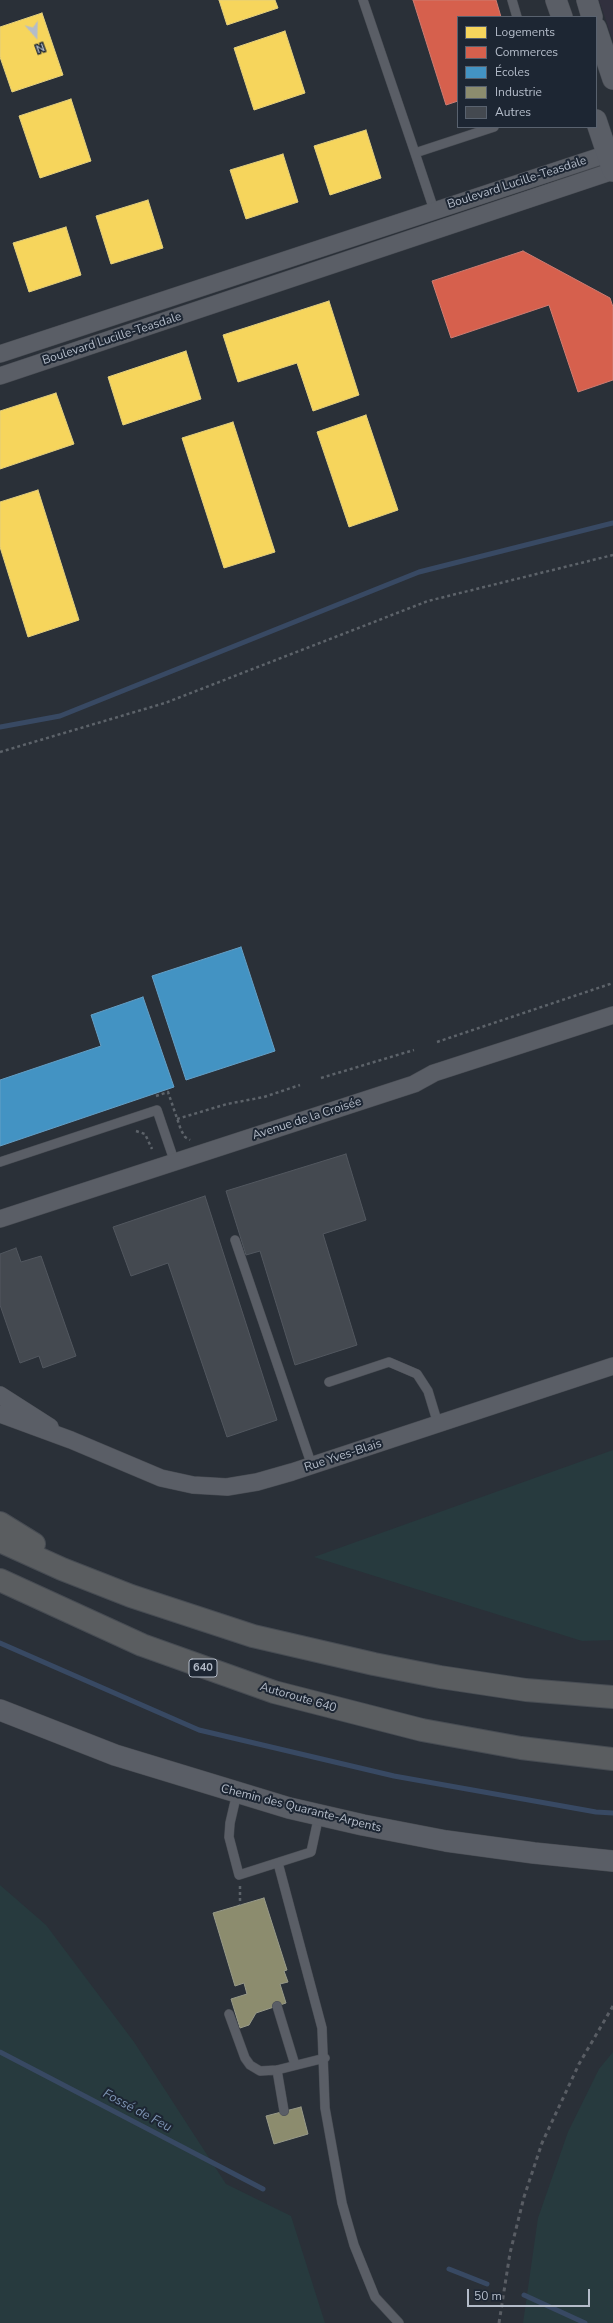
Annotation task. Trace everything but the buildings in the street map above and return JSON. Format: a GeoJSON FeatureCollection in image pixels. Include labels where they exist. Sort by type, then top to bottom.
{"type":"FeatureCollection","features":[{"type":"Feature","properties":{"kind":"highway"},"geometry":{"type":"LineString","coordinates":[[0,1523],[106,1586]]}},
{"type":"Feature","properties":{"kind":"highway"},"geometry":{"type":"LineString","coordinates":[[0,1542],[106,1586],[179,1613],[253,1636],[374,1664],[489,1685],[613,1697]]}},
{"type":"Feature","properties":{"kind":"highway","name":"Autoroute 640"},"geometry":{"type":"LineString","coordinates":[[0,1580],[113,1633],[173,1657],[238,1681],[312,1703],[422,1730],[487,1743],[613,1759]]}},
{"type":"Feature","properties":{"kind":"highway"},"geometry":{"type":"LineString","coordinates":[[0,1583],[29,1594]]}},
{"type":"Feature","properties":{"kind":"street"},"geometry":{"type":"LineString","coordinates":[[556,0],[562,16]]}},
{"type":"Feature","properties":{"kind":"street"},"geometry":{"type":"LineString","coordinates":[[587,0],[592,16]]}},
{"type":"Feature","properties":{"kind":"street"},"geometry":{"type":"LineString","coordinates":[[597,31],[613,79]]}},
{"type":"Feature","properties":{"kind":"street"},"geometry":{"type":"LineString","coordinates":[[597,123],[612,162]]}},
{"type":"Feature","properties":{"kind":"street","name":"Boulevard Lucille-Teasdale"},"geometry":{"type":"LineString","coordinates":[[0,354],[427,213],[612,162]]}},
{"type":"Feature","properties":{"kind":"street","name":"Boulevard Lucille-Teasdale"},"geometry":{"type":"LineString","coordinates":[[0,376],[427,233],[612,162]]}},
{"type":"Feature","properties":{"kind":"street"},"geometry":{"type":"LineString","coordinates":[[427,213],[427,233]]}},
{"type":"Feature","properties":{"kind":"street"},"geometry":{"type":"LineString","coordinates":[[217,282],[224,301]]}},
{"type":"Feature","properties":{"kind":"street","name":"Avenue de la Croisée"},"geometry":{"type":"LineString","coordinates":[[0,1220],[414,1084],[434,1073],[613,1016]]}},
{"type":"Feature","properties":{"kind":"street","name":"Rue Yves-Blais"},"geometry":{"type":"LineString","coordinates":[[0,1414],[71,1440],[141,1471],[193,1485],[217,1487],[242,1485],[312,1466],[613,1366]]}},
{"type":"Feature","properties":{"kind":"street","name":"Rue Yves-Blais"},"geometry":{"type":"LineString","coordinates":[[0,1395],[71,1440]]}},
{"type":"Feature","properties":{"kind":"street","name":"Chemin des Quarante-Arpents"},"geometry":{"type":"LineString","coordinates":[[0,1710],[115,1756],[237,1794],[319,1815],[446,1841],[534,1854],[613,1861]]}},
{"type":"Feature","properties":{"kind":"lane"},"geometry":{"type":"LineString","coordinates":[[363,0],[415,153],[427,213]]}},
{"type":"Feature","properties":{"kind":"lane"},"geometry":{"type":"LineString","coordinates":[[512,0],[517,16]]}},
{"type":"Feature","properties":{"kind":"lane"},"geometry":{"type":"LineString","coordinates":[[415,153],[491,128]]}},
{"type":"Feature","properties":{"kind":"lane"},"geometry":{"type":"LineString","coordinates":[[0,1162],[157,1110],[176,1163]]}},
{"type":"Feature","properties":{"kind":"lane"},"geometry":{"type":"LineString","coordinates":[[235,1240],[312,1466]]}},
{"type":"Feature","properties":{"kind":"lane"},"geometry":{"type":"LineString","coordinates":[[329,1382],[389,1362],[416,1374],[428,1391],[438,1424]]}},
{"type":"Feature","properties":{"kind":"lane"},"geometry":{"type":"LineString","coordinates":[[237,1794],[230,1823],[229,1837],[239,1876],[311,1852],[319,1815]]}},
{"type":"Feature","properties":{"kind":"lane"},"geometry":{"type":"LineString","coordinates":[[278,1863],[318,2008],[325,2058],[325,2108],[342,2203],[354,2245],[375,2297],[399,2323]]}},
{"type":"Feature","properties":{"kind":"lane"},"geometry":{"type":"LineString","coordinates":[[277,2006],[295,2065]]}},
{"type":"Feature","properties":{"kind":"lane"},"geometry":{"type":"LineString","coordinates":[[229,2014],[245,2058],[250,2065],[260,2071],[276,2070],[325,2058]]}},
{"type":"Feature","properties":{"kind":"lane"},"geometry":{"type":"LineString","coordinates":[[276,2070],[284,2111]]}},
{"type":"Feature","properties":{"kind":"path"},"geometry":{"type":"LineString","coordinates":[[0,752],[165,703],[428,601],[613,555]]}},
{"type":"Feature","properties":{"kind":"path"},"geometry":{"type":"LineString","coordinates":[[437,1042],[613,983]]}},
{"type":"Feature","properties":{"kind":"path"},"geometry":{"type":"LineString","coordinates":[[321,1078],[414,1050]]}},
{"type":"Feature","properties":{"kind":"path"},"geometry":{"type":"LineString","coordinates":[[195,1142],[185,1137],[177,1119],[226,1104],[264,1097],[300,1085]]}},
{"type":"Feature","properties":{"kind":"path"},"geometry":{"type":"LineString","coordinates":[[239,1876],[240,1905]]}},
{"type":"Feature","properties":{"kind":"shaded area"},"geometry":{"type":"Polygon","coordinates":[[[599,0],[613,0],[613,41],[599,0]]]}},
{"type":"Feature","properties":{"kind":"green space"},"geometry":{"type":"Polygon","coordinates":[[[613,1450],[613,1640],[582,1641],[314,1557],[613,1450]]]}},
{"type":"Feature","properties":{"kind":"green space"},"geometry":{"type":"Polygon","coordinates":[[[0,1885],[46,1925],[134,2042],[226,2184],[291,2216],[325,2323],[0,2323],[0,1885]]]}},
{"type":"Feature","properties":{"kind":"green space"},"geometry":{"type":"Polygon","coordinates":[[[613,2052],[613,2323],[523,2323],[538,2218],[568,2132],[599,2069],[613,2052]]]}},
{"type":"Feature","properties":{"kind":"waterway"},"geometry":{"type":"LineString","coordinates":[[0,727],[60,716],[419,572],[613,523]]}},
{"type":"Feature","properties":{"kind":"waterway"},"geometry":{"type":"LineString","coordinates":[[0,1643],[199,1730],[394,1776],[596,1812],[613,1813]]}},
{"type":"Feature","properties":{"kind":"waterway","name":"Fossé de Feu"},"geometry":{"type":"LineString","coordinates":[[0,2052],[263,2189]]}},
{"type":"Feature","properties":{"kind":"waterway","name":"Fossé de Feu"},"geometry":{"type":"LineString","coordinates":[[449,2269],[487,2284]]}},
{"type":"Feature","properties":{"kind":"waterway","name":"Fossé de Feu"},"geometry":{"type":"LineString","coordinates":[[524,2295],[585,2323]]}},
{"type":"Feature","properties":{"kind":"railway"},"geometry":{"type":"LineString","coordinates":[[499,2323],[510,2253],[524,2197],[542,2143],[579,2064],[613,2006]]}}]}
